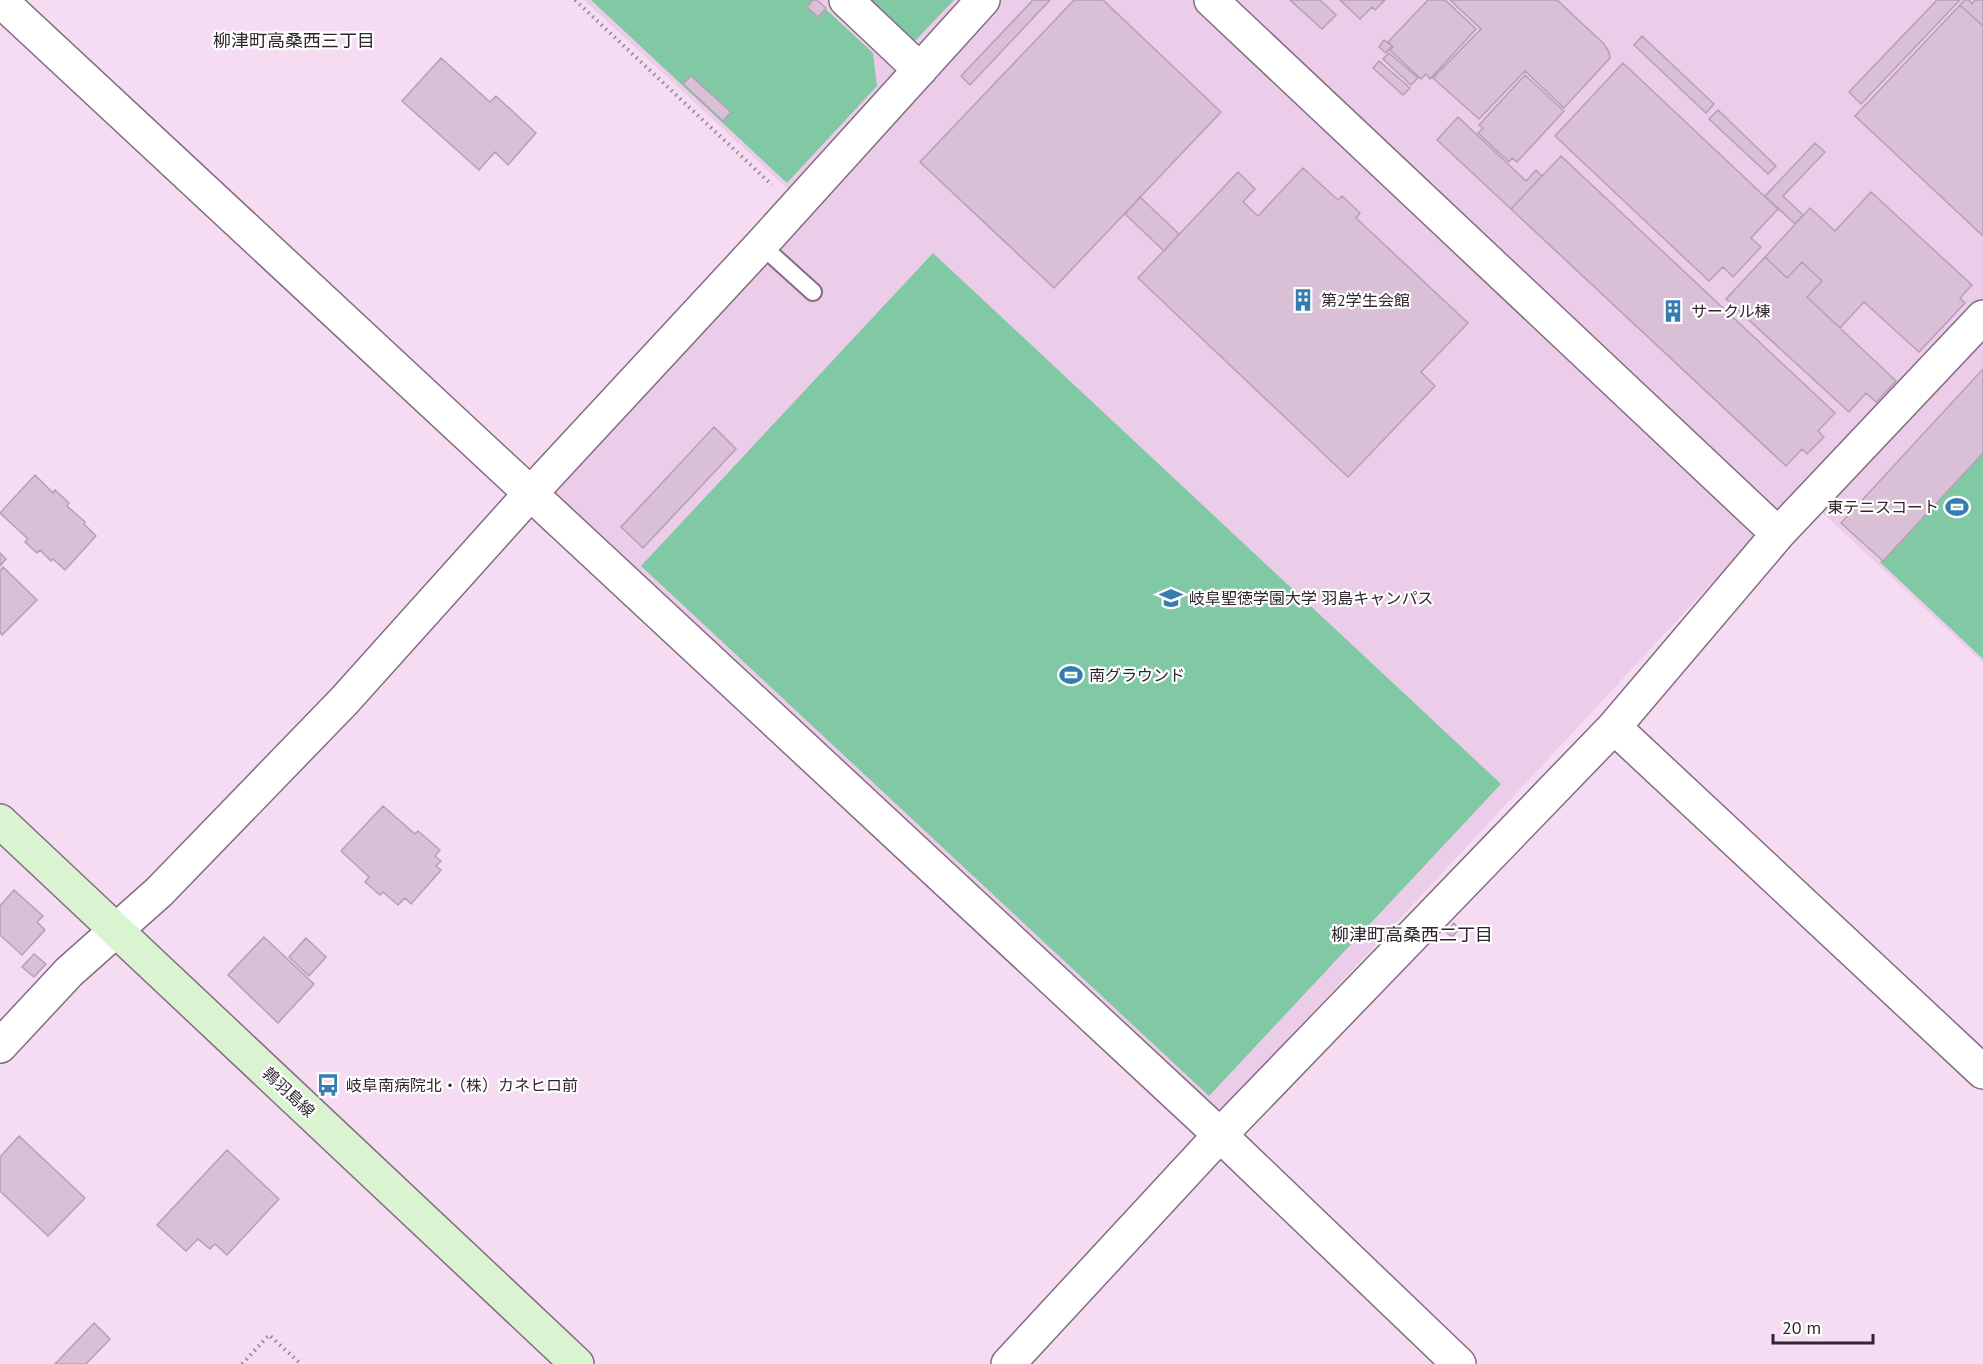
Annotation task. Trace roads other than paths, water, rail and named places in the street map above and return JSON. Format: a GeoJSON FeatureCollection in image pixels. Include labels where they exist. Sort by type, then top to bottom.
{"type":"FeatureCollection","features":[{"type":"Feature","properties":{"kind":"main road","name":"鶉羽島線"},"geometry":{"type":"LineString","coordinates":[[0,821],[577,1364]]}},
{"type":"Feature","properties":{"kind":"street"},"geometry":{"type":"LineString","coordinates":[[0,0],[1220,1134],[1459,1364]]}},
{"type":"Feature","properties":{"kind":"street"},"geometry":{"type":"LineString","coordinates":[[846,0],[920,70]]}},
{"type":"Feature","properties":{"kind":"street"},"geometry":{"type":"LineString","coordinates":[[0,1046],[69,972],[159,892],[344,700],[983,0]]}},
{"type":"Feature","properties":{"kind":"street"},"geometry":{"type":"LineString","coordinates":[[1211,0],[1778,534]]}},
{"type":"Feature","properties":{"kind":"street"},"geometry":{"type":"LineString","coordinates":[[1008,1364],[1220,1134],[1614,727],[1778,534],[1983,317]]}},
{"type":"Feature","properties":{"kind":"street"},"geometry":{"type":"LineString","coordinates":[[1614,727],[1983,1072]]}},
{"type":"Feature","properties":{"kind":"lane"},"geometry":{"type":"LineString","coordinates":[[761,245],[813,292]]}},
{"type":"Feature","properties":{"kind":"place","name":"第2学生会館"},"geometry":{"type":"Point","coordinates":[1303,300]}},
{"type":"Feature","properties":{"kind":"place","name":"サークル棟"},"geometry":{"type":"Point","coordinates":[1673,311]}},
{"type":"Feature","properties":{"kind":"place","name":"東テニスコート"},"geometry":{"type":"Point","coordinates":[1957,507]}},
{"type":"Feature","properties":{"kind":"place","name":"岐阜聖徳学園大学 羽島キャンパス"},"geometry":{"type":"Point","coordinates":[1171,598]}},
{"type":"Feature","properties":{"kind":"place","name":"南グラウンド"},"geometry":{"type":"Point","coordinates":[1071,675]}},
{"type":"Feature","properties":{"kind":"place","name":"岐阜南病院北・（株）カネヒロ前"},"geometry":{"type":"Point","coordinates":[328,1085]}},
{"type":"Feature","properties":{"kind":"district","name":"柳津町高桑西三丁目"},"geometry":{"type":"Point","coordinates":[294,41]}},
{"type":"Feature","properties":{"kind":"district","name":"柳津町高桑西二丁目"},"geometry":{"type":"Point","coordinates":[1412,935]}}]}
